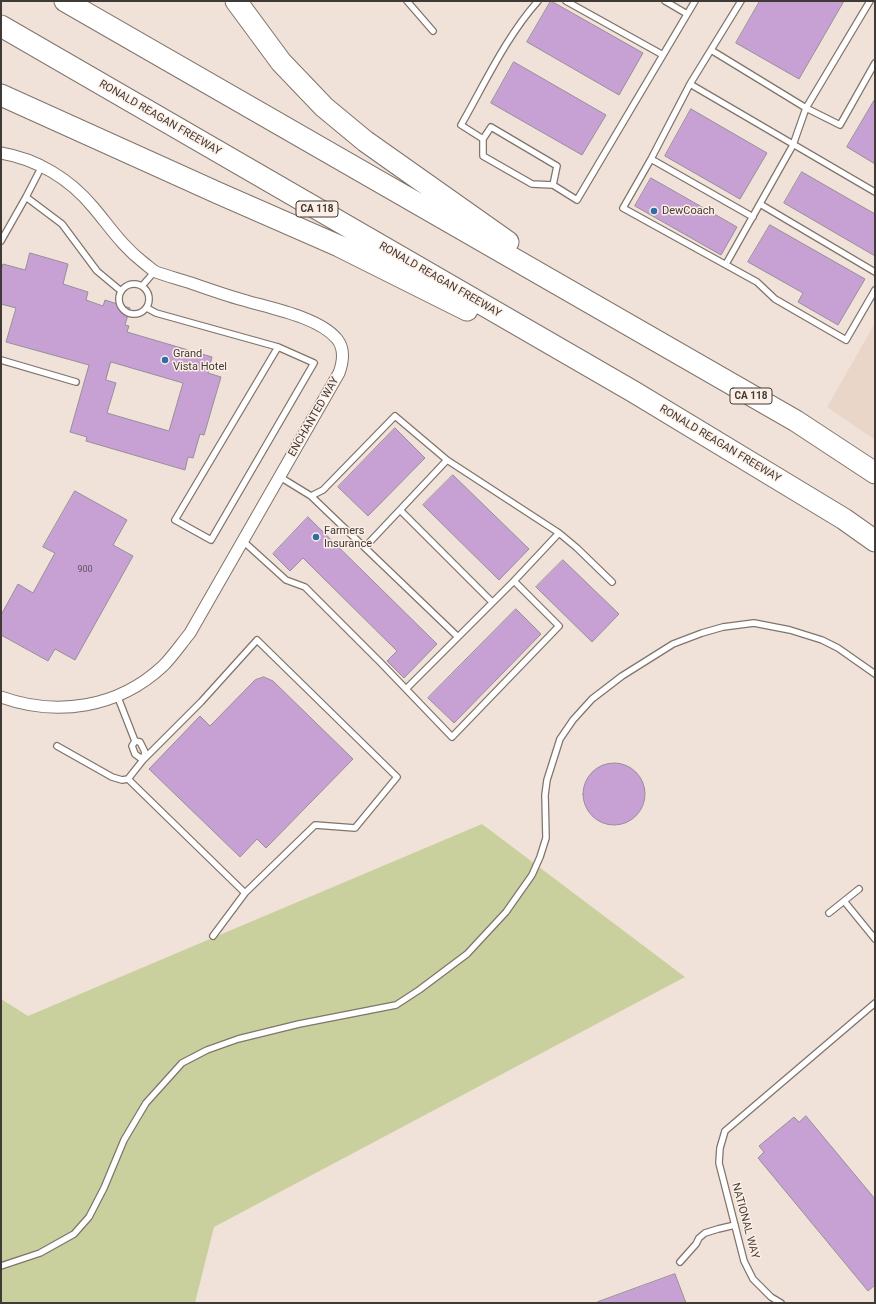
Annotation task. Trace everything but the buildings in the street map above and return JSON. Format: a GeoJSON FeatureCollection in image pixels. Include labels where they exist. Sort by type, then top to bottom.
{"type":"FeatureCollection","features":[{"type":"Feature","properties":{"kind":"highway","name":"CA 118"},"geometry":{"type":"LineString","coordinates":[[65,1],[796,421],[875,473]]}},
{"type":"Feature","properties":{"kind":"highway"},"geometry":{"type":"LineString","coordinates":[[236,1],[281,62],[324,107],[365,141],[625,324]]}},
{"type":"Feature","properties":{"kind":"highway","name":"RONALD REAGAN FREEWAY"},"geometry":{"type":"LineString","coordinates":[[1,26],[634,392],[844,519],[875,541]]}},
{"type":"Feature","properties":{"kind":"highway"},"geometry":{"type":"LineString","coordinates":[[1,95],[210,190],[339,246],[634,392]]}},
{"type":"Feature","properties":{"kind":"street","name":"ENCHANTED WAY"},"geometry":{"type":"LineString","coordinates":[[1,153],[42,166],[56,173],[76,188],[122,244],[155,271],[241,300],[301,317],[326,329],[337,339],[341,346],[343,356],[339,374],[190,633],[163,666],[146,680],[128,690],[91,704],[48,708],[19,703],[1,697]]}},
{"type":"Feature","properties":{"kind":"lane"},"geometry":{"type":"LineString","coordinates":[[407,1],[433,30]]}},
{"type":"Feature","properties":{"kind":"lane"},"geometry":{"type":"LineString","coordinates":[[483,139],[461,125],[506,44],[525,15],[538,1]]}},
{"type":"Feature","properties":{"kind":"lane"},"geometry":{"type":"LineString","coordinates":[[566,1],[663,55]]}},
{"type":"Feature","properties":{"kind":"lane"},"geometry":{"type":"LineString","coordinates":[[665,1],[687,14]]}},
{"type":"Feature","properties":{"kind":"lane"},"geometry":{"type":"LineString","coordinates":[[553,185],[557,166],[491,127],[483,139],[484,156],[532,184],[553,185],[577,200],[695,1]]}},
{"type":"Feature","properties":{"kind":"lane"},"geometry":{"type":"LineString","coordinates":[[740,1],[690,84],[651,159],[623,208],[757,282],[775,299],[846,340],[875,290]]}},
{"type":"Feature","properties":{"kind":"lane"},"geometry":{"type":"LineString","coordinates":[[726,264],[793,145],[806,108],[870,1]]}},
{"type":"Feature","properties":{"kind":"lane"},"geometry":{"type":"LineString","coordinates":[[711,50],[806,108],[840,126],[875,63]]}},
{"type":"Feature","properties":{"kind":"lane"},"geometry":{"type":"LineString","coordinates":[[690,84],[875,192]]}},
{"type":"Feature","properties":{"kind":"lane"},"geometry":{"type":"LineString","coordinates":[[651,159],[753,217]]}},
{"type":"Feature","properties":{"kind":"lane"},"geometry":{"type":"LineString","coordinates":[[1,241],[42,166]]}},
{"type":"Feature","properties":{"kind":"lane"},"geometry":{"type":"LineString","coordinates":[[26,197],[62,224],[98,271],[121,292]]}},
{"type":"Feature","properties":{"kind":"lane"},"geometry":{"type":"LineString","coordinates":[[760,204],[875,272]]}},
{"type":"Feature","properties":{"kind":"lane"},"geometry":{"type":"LineString","coordinates":[[142,286],[155,271]]}},
{"type":"Feature","properties":{"kind":"lane"},"geometry":{"type":"LineString","coordinates":[[138,284],[142,286],[150,298],[147,308],[144,312],[139,314],[129,314],[124,311],[119,302],[121,292],[128,285],[138,284]]}},
{"type":"Feature","properties":{"kind":"lane"},"geometry":{"type":"LineString","coordinates":[[147,308],[156,313],[278,347],[314,363],[212,540],[175,520],[278,347]]}},
{"type":"Feature","properties":{"kind":"lane"},"geometry":{"type":"LineString","coordinates":[[1,360],[76,382]]}},
{"type":"Feature","properties":{"kind":"lane"},"geometry":{"type":"LineString","coordinates":[[311,496],[323,490],[395,416],[447,460],[559,533],[577,548],[612,582]]}},
{"type":"Feature","properties":{"kind":"lane"},"geometry":{"type":"LineString","coordinates":[[365,547],[447,460]]}},
{"type":"Feature","properties":{"kind":"lane"},"geometry":{"type":"LineString","coordinates":[[280,477],[311,496],[458,637]]}},
{"type":"Feature","properties":{"kind":"lane"},"geometry":{"type":"LineString","coordinates":[[400,510],[492,602]]}},
{"type":"Feature","properties":{"kind":"lane"},"geometry":{"type":"LineString","coordinates":[[406,690],[514,581],[559,533]]}},
{"type":"Feature","properties":{"kind":"lane"},"geometry":{"type":"LineString","coordinates":[[243,541],[286,580],[304,587],[452,737],[559,626],[514,581]]}},
{"type":"Feature","properties":{"kind":"lane"},"geometry":{"type":"LineString","coordinates":[[1,1266],[40,1253],[74,1234],[89,1217],[101,1194],[124,1140],[146,1103],[182,1063],[207,1050],[238,1039],[276,1029],[396,1005],[419,990],[467,954],[506,912],[532,875],[540,857],[546,838],[545,795],[547,780],[560,739],[573,720],[592,699],[622,676],[673,644],[723,627],[754,623],[790,630],[822,640],[838,648],[875,674]]}},
{"type":"Feature","properties":{"kind":"lane"},"geometry":{"type":"LineString","coordinates":[[57,746],[112,777],[122,780],[128,778],[143,760],[201,702],[257,640],[397,777],[355,828],[315,825],[245,893],[213,936]]}},
{"type":"Feature","properties":{"kind":"lane"},"geometry":{"type":"LineString","coordinates":[[117,695],[135,741]]}},
{"type":"Feature","properties":{"kind":"lane"},"geometry":{"type":"LineString","coordinates":[[135,741],[140,742],[145,752],[143,760]]}},
{"type":"Feature","properties":{"kind":"lane"},"geometry":{"type":"LineString","coordinates":[[135,741],[132,746],[136,754],[143,760]]}},
{"type":"Feature","properties":{"kind":"lane"},"geometry":{"type":"LineString","coordinates":[[128,778],[245,893]]}},
{"type":"Feature","properties":{"kind":"lane"},"geometry":{"type":"LineString","coordinates":[[830,914],[859,889]]}},
{"type":"Feature","properties":{"kind":"lane"},"geometry":{"type":"LineString","coordinates":[[844,901],[875,939]]}},
{"type":"Feature","properties":{"kind":"lane","name":"NATIONAL WAY"},"geometry":{"type":"LineString","coordinates":[[781,1303],[771,1297],[753,1280],[744,1261],[719,1163],[720,1148],[725,1131],[875,1003]]}},
{"type":"Feature","properties":{"kind":"lane"},"geometry":{"type":"LineString","coordinates":[[680,1262],[696,1244],[699,1238],[718,1229],[735,1225]]}},
{"type":"Feature","properties":{"kind":"shaded area"},"geometry":{"type":"Polygon","coordinates":[[[875,323],[875,440],[827,407],[875,323]]]}},
{"type":"Feature","properties":{"kind":"green space"},"geometry":{"type":"Polygon","coordinates":[[[482,824],[685,977],[214,1227],[195,1303],[1,1303],[1,999],[28,1016],[482,824]]]}},
{"type":"Feature","properties":{"kind":"place","name":"DewCoach"},"geometry":{"type":"Point","coordinates":[654,211]}},
{"type":"Feature","properties":{"kind":"place","name":"Grand Vista Hotel"},"geometry":{"type":"Point","coordinates":[165,360]}},
{"type":"Feature","properties":{"kind":"place","name":"Farmers Insurance"},"geometry":{"type":"Point","coordinates":[316,537]}}]}
